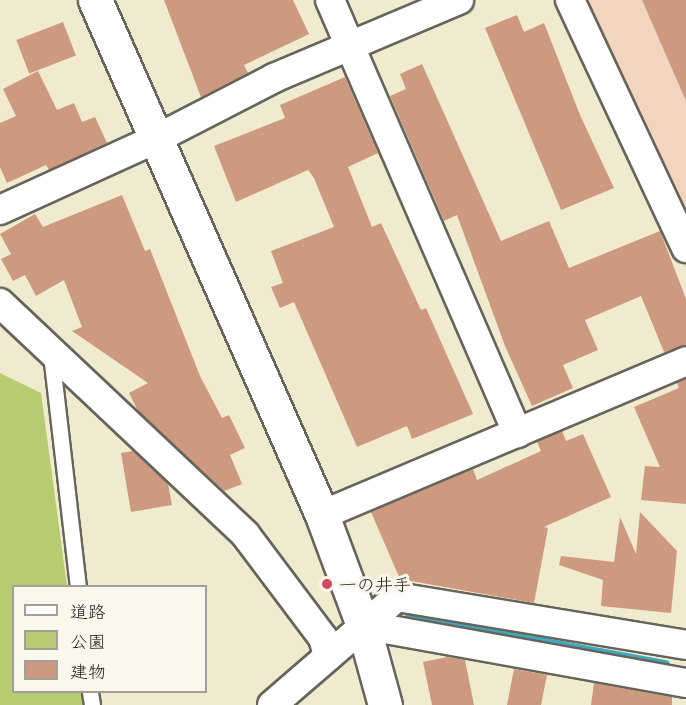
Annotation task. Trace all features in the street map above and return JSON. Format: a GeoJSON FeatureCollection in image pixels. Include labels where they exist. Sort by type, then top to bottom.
{"type":"FeatureCollection","features":[{"type":"Feature","properties":{"kind":"street"},"geometry":{"type":"LineString","coordinates":[[95,0],[158,138],[322,515],[363,625],[385,705]]}},
{"type":"Feature","properties":{"kind":"street"},"geometry":{"type":"LineString","coordinates":[[330,0],[517,433]]}},
{"type":"Feature","properties":{"kind":"street"},"geometry":{"type":"LineString","coordinates":[[0,210],[158,138],[348,45],[459,0]]}},
{"type":"Feature","properties":{"kind":"street"},"geometry":{"type":"LineString","coordinates":[[570,0],[686,248]]}},
{"type":"Feature","properties":{"kind":"street"},"geometry":{"type":"LineString","coordinates":[[0,303],[51,354],[245,534],[323,638],[328,656]]}},
{"type":"Feature","properties":{"kind":"street"},"geometry":{"type":"LineString","coordinates":[[322,515],[686,361]]}},
{"type":"Feature","properties":{"kind":"street"},"geometry":{"type":"LineString","coordinates":[[272,705],[298,694],[328,656],[397,597],[686,645]]}},
{"type":"Feature","properties":{"kind":"street"},"geometry":{"type":"LineString","coordinates":[[363,625],[686,682]]}},
{"type":"Feature","properties":{"kind":"lane"},"geometry":{"type":"LineString","coordinates":[[51,354],[78,585]]}},
{"type":"Feature","properties":{"kind":"shaded area"},"geometry":{"type":"Polygon","coordinates":[[[569,0],[686,0],[686,269],[569,0]]]}},
{"type":"Feature","properties":{"kind":"green space"},"geometry":{"type":"Polygon","coordinates":[[[0,373],[41,393],[67,585],[12,585],[12,693],[81,693],[83,705],[0,705],[0,373]]]}},
{"type":"Feature","properties":{"kind":"building"},"geometry":{"type":"Polygon","coordinates":[[[164,0],[293,0],[309,34],[244,65],[248,73],[201,97],[164,0]]]}},
{"type":"Feature","properties":{"kind":"building"},"geometry":{"type":"Polygon","coordinates":[[[642,0],[686,0],[686,101],[642,0]]]}},
{"type":"Feature","properties":{"kind":"building"},"geometry":{"type":"Polygon","coordinates":[[[517,15],[524,32],[544,23],[580,115],[614,188],[561,210],[485,28],[517,15]]]}},
{"type":"Feature","properties":{"kind":"building"},"geometry":{"type":"Polygon","coordinates":[[[63,22],[76,56],[29,74],[16,40],[63,22]]]}},
{"type":"Feature","properties":{"kind":"building"},"geometry":{"type":"Polygon","coordinates":[[[422,64],[501,241],[549,221],[569,268],[660,231],[686,299],[686,345],[664,352],[641,296],[585,320],[598,350],[563,365],[573,388],[532,406],[505,346],[457,215],[444,221],[390,96],[406,89],[400,74],[422,64]]]}},
{"type":"Feature","properties":{"kind":"building"},"geometry":{"type":"Polygon","coordinates":[[[38,71],[57,110],[74,103],[82,122],[95,117],[107,143],[49,170],[46,165],[7,183],[0,167],[0,123],[16,116],[3,89],[38,71]]]}},
{"type":"Feature","properties":{"kind":"building"},"geometry":{"type":"Polygon","coordinates":[[[345,77],[378,153],[348,167],[372,227],[381,223],[421,310],[426,308],[473,414],[412,439],[407,426],[357,447],[294,302],[280,308],[271,287],[283,283],[271,251],[334,227],[314,178],[308,170],[236,202],[214,146],[285,118],[280,105],[345,77]]]}},
{"type":"Feature","properties":{"kind":"building"},"geometry":{"type":"Polygon","coordinates":[[[122,195],[145,251],[150,249],[200,376],[222,418],[229,415],[245,448],[230,455],[242,484],[224,491],[138,411],[129,393],[148,383],[72,331],[82,327],[64,280],[36,296],[25,275],[13,281],[1,259],[11,254],[0,234],[35,214],[43,227],[122,195]]]}},
{"type":"Feature","properties":{"kind":"building"},"geometry":{"type":"Polygon","coordinates":[[[686,379],[686,504],[641,500],[645,466],[660,467],[634,407],[679,388],[677,383],[686,379]]]}},
{"type":"Feature","properties":{"kind":"building"},"geometry":{"type":"Polygon","coordinates":[[[562,431],[566,441],[583,434],[611,497],[544,527],[548,528],[534,603],[400,579],[371,512],[473,469],[477,480],[541,451],[537,442],[562,431]]]}},
{"type":"Feature","properties":{"kind":"building"},"geometry":{"type":"Polygon","coordinates":[[[133,451],[168,484],[172,505],[131,512],[121,453],[133,451]]]}},
{"type":"Feature","properties":{"kind":"building"},"geometry":{"type":"Polygon","coordinates":[[[640,512],[677,551],[671,613],[601,606],[603,580],[559,565],[561,556],[614,562],[620,517],[636,554],[640,512]]]}},
{"type":"Feature","properties":{"kind":"building"},"geometry":{"type":"Polygon","coordinates":[[[447,657],[465,660],[474,705],[432,705],[423,662],[447,657]]]}},
{"type":"Feature","properties":{"kind":"building"},"geometry":{"type":"Polygon","coordinates":[[[514,669],[547,675],[541,705],[507,705],[514,669]]]}},
{"type":"Feature","properties":{"kind":"building"},"geometry":{"type":"Polygon","coordinates":[[[594,683],[672,697],[672,705],[591,705],[594,683]]]}},
{"type":"Feature","properties":{"kind":"waterway"},"geometry":{"type":"LineString","coordinates":[[409,617],[666,664]]}},
{"type":"Feature","properties":{"kind":"place","name":"一の井手"},"geometry":{"type":"Point","coordinates":[327,584]}}]}
